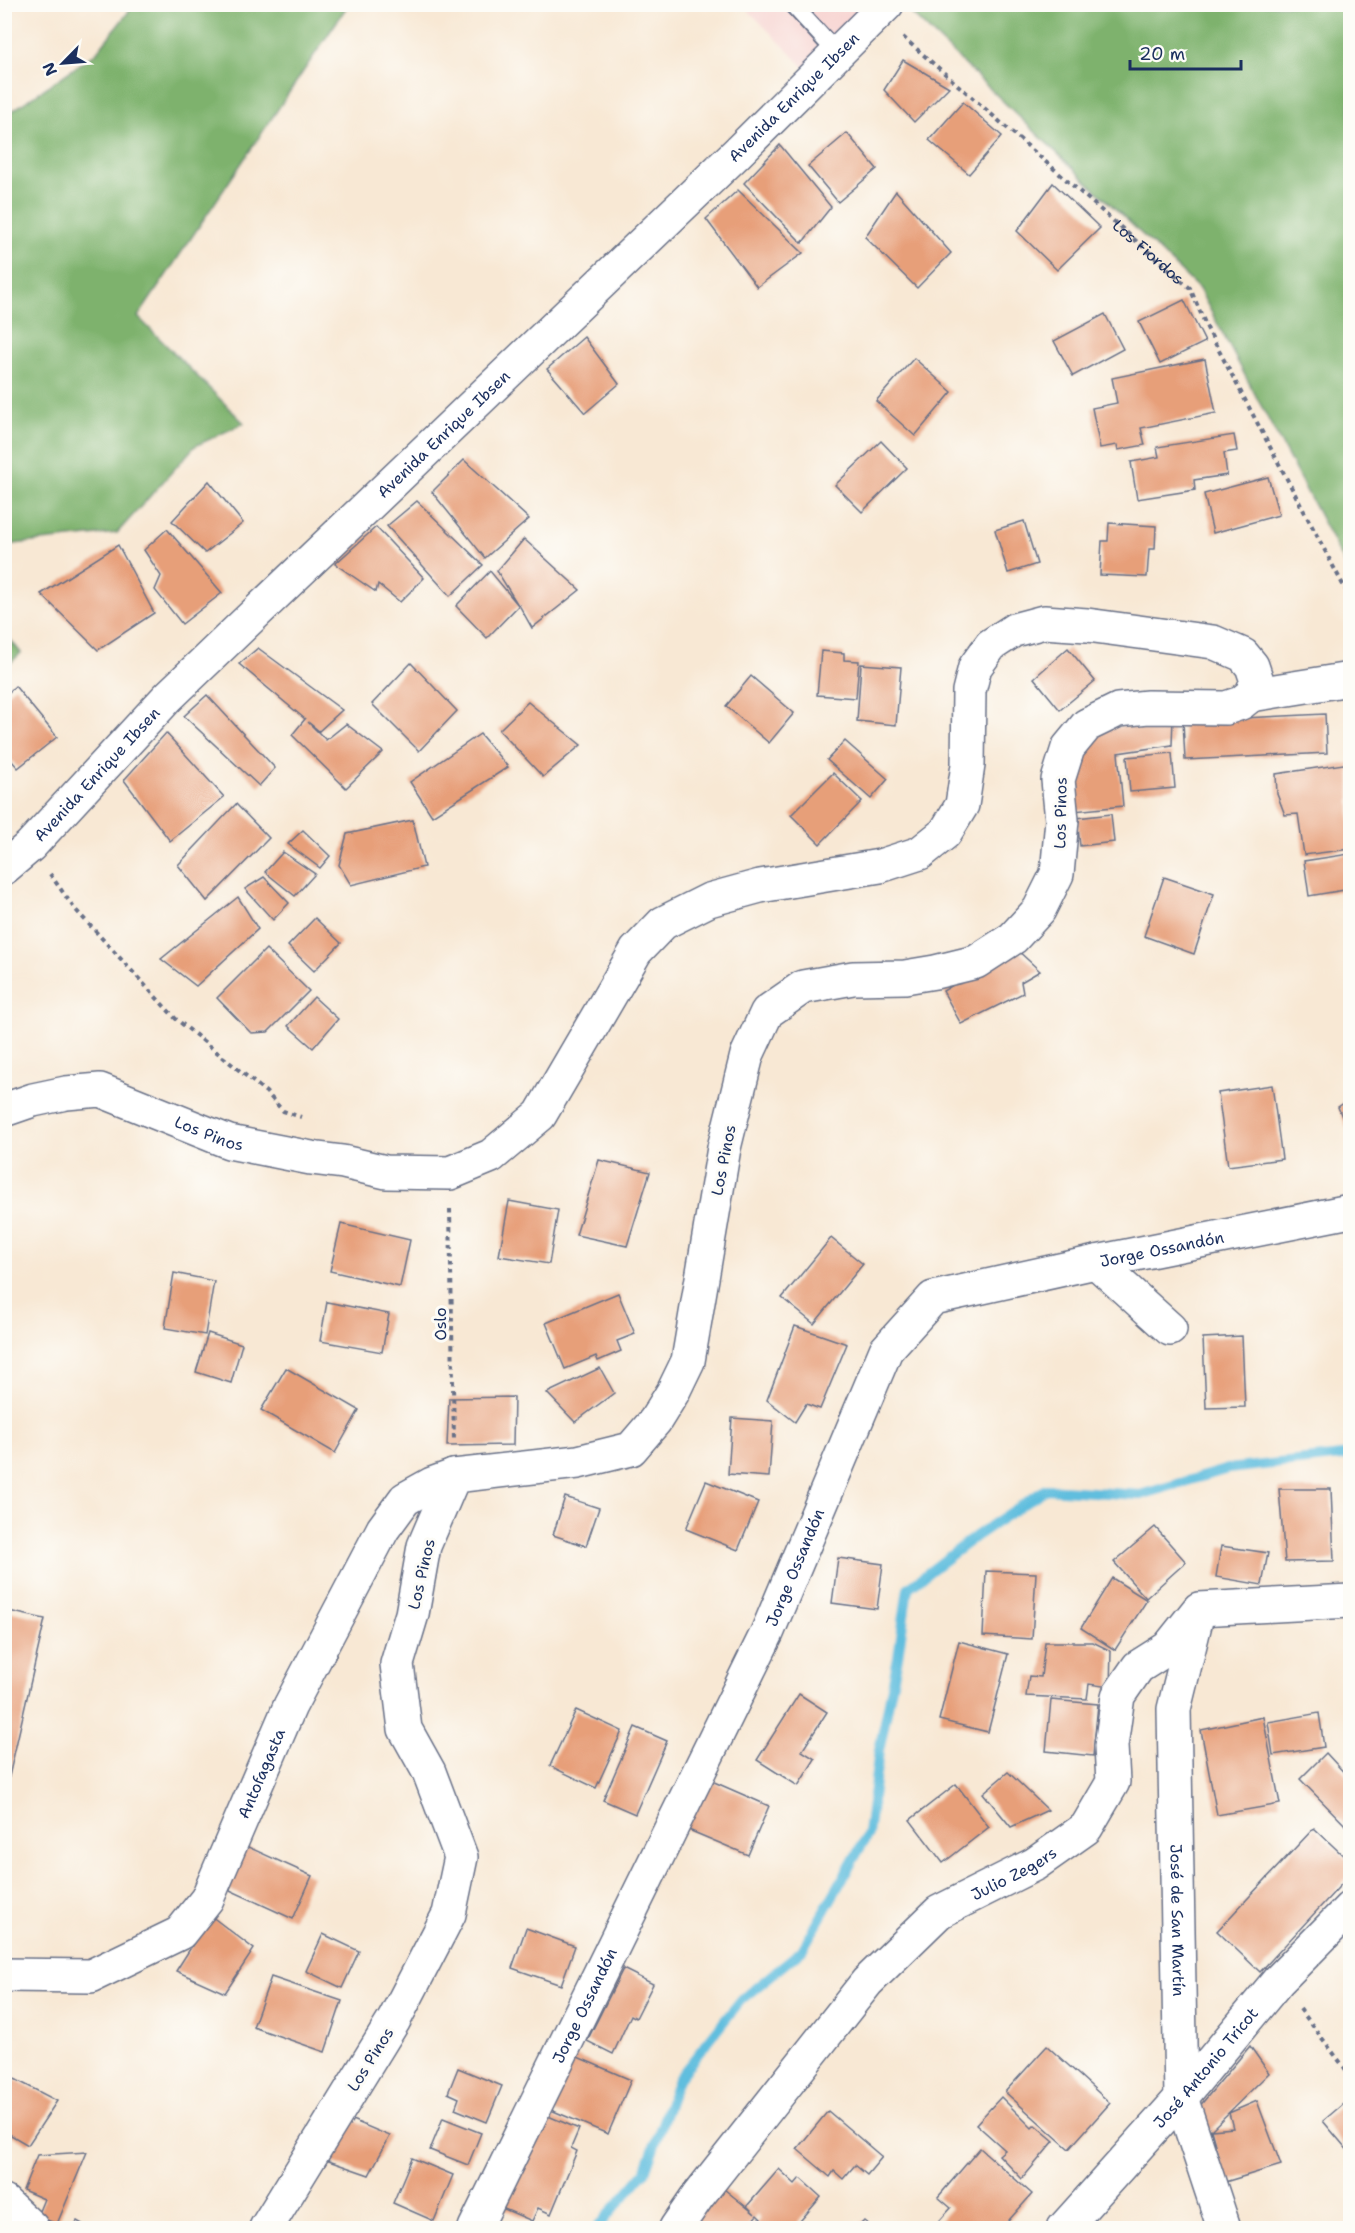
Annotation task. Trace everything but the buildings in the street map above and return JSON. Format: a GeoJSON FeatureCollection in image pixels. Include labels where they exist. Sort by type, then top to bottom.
{"type":"FeatureCollection","features":[{"type":"Feature","properties":{"kind":"street","name":"Avenida Enrique Ibsen"},"geometry":{"type":"LineString","coordinates":[[4,868],[30,846],[168,697],[864,29],[887,4]]}},
{"type":"Feature","properties":{"kind":"street","name":"Los Pinos"},"geometry":{"type":"LineString","coordinates":[[4,1110],[33,1100],[100,1089],[229,1142],[386,1172],[450,1173],[491,1156],[540,1115],[636,951],[663,922],[709,900],[760,886],[890,863],[920,853],[945,833],[962,805],[968,765],[969,692],[975,667],[991,645],[1014,630],[1044,622],[1087,625],[1213,642],[1243,655],[1252,666],[1257,681],[1251,695],[1241,703],[1226,708],[1149,707],[1118,710],[1087,725],[1068,748],[1058,780],[1062,820],[1057,874],[1039,910],[1013,938],[976,962],[935,972],[905,977],[853,978],[803,987],[767,1012],[747,1055],[724,1148],[688,1361],[655,1421],[631,1449],[578,1462],[454,1476],[424,1546],[412,1614],[397,1664],[405,1730],[429,1772],[461,1857],[449,1914],[394,2020],[266,2229]]}},
{"type":"Feature","properties":{"kind":"street"},"geometry":{"type":"LineString","coordinates":[[1251,695],[1350,679]]}},
{"type":"Feature","properties":{"kind":"street","name":"Jorge Ossandón"},"geometry":{"type":"LineString","coordinates":[[475,2229],[767,1633],[886,1350],[933,1298],[1096,1262],[1350,1211]]}},
{"type":"Feature","properties":{"kind":"street"},"geometry":{"type":"LineString","coordinates":[[1096,1262],[1170,1329]]}},
{"type":"Feature","properties":{"kind":"street","name":"Antofagasta"},"geometry":{"type":"LineString","coordinates":[[4,1975],[91,1976],[180,1933],[207,1899],[290,1706],[383,1529],[405,1499],[432,1484],[454,1476]]}},
{"type":"Feature","properties":{"kind":"street"},"geometry":{"type":"LineString","coordinates":[[1199,1609],[1350,1601]]}},
{"type":"Feature","properties":{"kind":"street","name":"José de San Martín"},"geometry":{"type":"LineString","coordinates":[[1199,1609],[1174,1708],[1180,2098],[1224,2229]]}},
{"type":"Feature","properties":{"kind":"street","name":"Julio Zegers"},"geometry":{"type":"LineString","coordinates":[[676,2229],[698,2196],[867,1982],[939,1912],[1035,1864],[1086,1828],[1113,1782],[1111,1746],[1118,1696],[1138,1667],[1168,1648],[1199,1609]]}},
{"type":"Feature","properties":{"kind":"street","name":"José Antonio Tricot"},"geometry":{"type":"LineString","coordinates":[[1064,2229],[1180,2098],[1278,1981],[1350,1908]]}},
{"type":"Feature","properties":{"kind":"street"},"geometry":{"type":"LineString","coordinates":[[4,2202],[32,2229]]}},
{"type":"Feature","properties":{"kind":"lane"},"geometry":{"type":"LineString","coordinates":[[792,4],[838,54]]}},
{"type":"Feature","properties":{"kind":"path","name":"Los Fiordos"},"geometry":{"type":"LineString","coordinates":[[864,29],[886,23],[1190,288],[1207,327],[1350,598]]}},
{"type":"Feature","properties":{"kind":"path"},"geometry":{"type":"LineString","coordinates":[[30,846],[74,908],[176,1019],[266,1092],[283,1111],[302,1118]]}},
{"type":"Feature","properties":{"kind":"path","name":"Oslo"},"geometry":{"type":"LineString","coordinates":[[450,1173],[454,1476]]}},
{"type":"Feature","properties":{"kind":"path"},"geometry":{"type":"LineString","coordinates":[[1278,1981],[1350,2075]]}},
{"type":"Feature","properties":{"kind":"shaded area"},"geometry":{"type":"Polygon","coordinates":[[[743,5],[867,5],[805,68],[743,5]]]}},
{"type":"Feature","properties":{"kind":"green space"},"geometry":{"type":"Polygon","coordinates":[[[134,5],[348,5],[138,317],[244,423],[195,446],[117,533],[5,545],[5,116],[96,53],[134,5]]]}},
{"type":"Feature","properties":{"kind":"green space"},"geometry":{"type":"Polygon","coordinates":[[[920,5],[1350,5],[1350,573],[1199,289],[912,14],[920,5]]]}},
{"type":"Feature","properties":{"kind":"green space"},"geometry":{"type":"Polygon","coordinates":[[[5,633],[21,653],[5,668],[5,633]]]}},
{"type":"Feature","properties":{"kind":"waterway"},"geometry":{"type":"LineString","coordinates":[[597,2228],[645,2172],[678,2079],[741,2000],[802,1950],[868,1834],[879,1751],[898,1657],[908,1588],[976,1536],[1046,1489],[1140,1495],[1228,1469],[1350,1455]]}}]}
